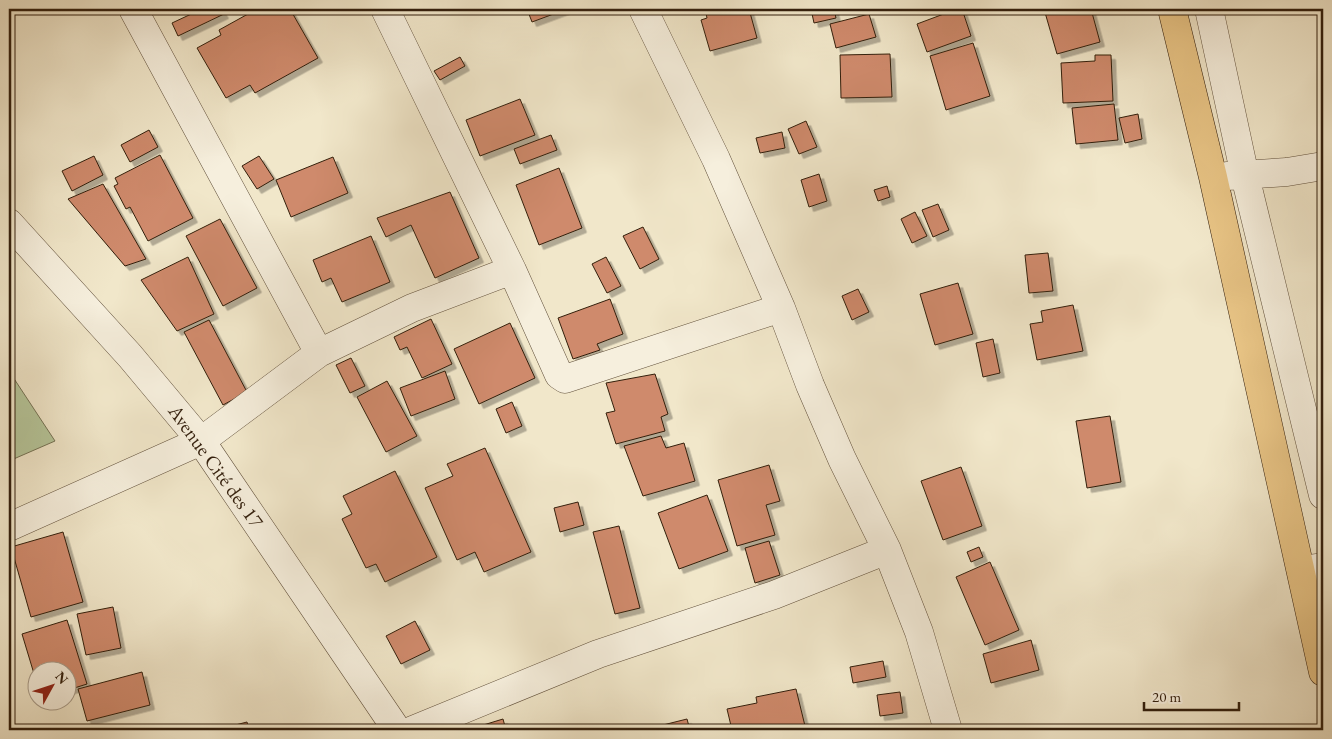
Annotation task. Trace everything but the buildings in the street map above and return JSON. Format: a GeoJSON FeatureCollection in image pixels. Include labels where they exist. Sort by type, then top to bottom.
{"type":"FeatureCollection","features":[{"type":"Feature","properties":{"kind":"main road"},"geometry":{"type":"LineString","coordinates":[[1172,9],[1312,568],[1323,672]]}},
{"type":"Feature","properties":{"kind":"street"},"geometry":{"type":"LineString","coordinates":[[133,9],[319,353]]}},
{"type":"Feature","properties":{"kind":"street"},"geometry":{"type":"LineString","coordinates":[[385,9],[512,270],[559,375],[565,379],[781,308]]}},
{"type":"Feature","properties":{"kind":"street"},"geometry":{"type":"LineString","coordinates":[[642,9],[716,159],[781,308],[810,386],[842,460],[887,550],[919,632],[948,730]]}},
{"type":"Feature","properties":{"kind":"street"},"geometry":{"type":"LineString","coordinates":[[1209,9],[1245,176],[1323,495]]}},
{"type":"Feature","properties":{"kind":"street"},"geometry":{"type":"LineString","coordinates":[[1213,177],[1287,172],[1323,166]]}},
{"type":"Feature","properties":{"kind":"street","name":"Avenue Cité des 17"},"geometry":{"type":"LineString","coordinates":[[9,223],[130,356],[201,441],[397,730]]}},
{"type":"Feature","properties":{"kind":"street"},"geometry":{"type":"LineString","coordinates":[[9,527],[201,441],[319,353],[412,308],[512,270]]}},
{"type":"Feature","properties":{"kind":"street"},"geometry":{"type":"LineString","coordinates":[[413,730],[598,654],[774,595],[887,550]]}},
{"type":"Feature","properties":{"kind":"green space"},"geometry":{"type":"Polygon","coordinates":[[[9,371],[55,441],[9,461],[9,371]]]}}]}
